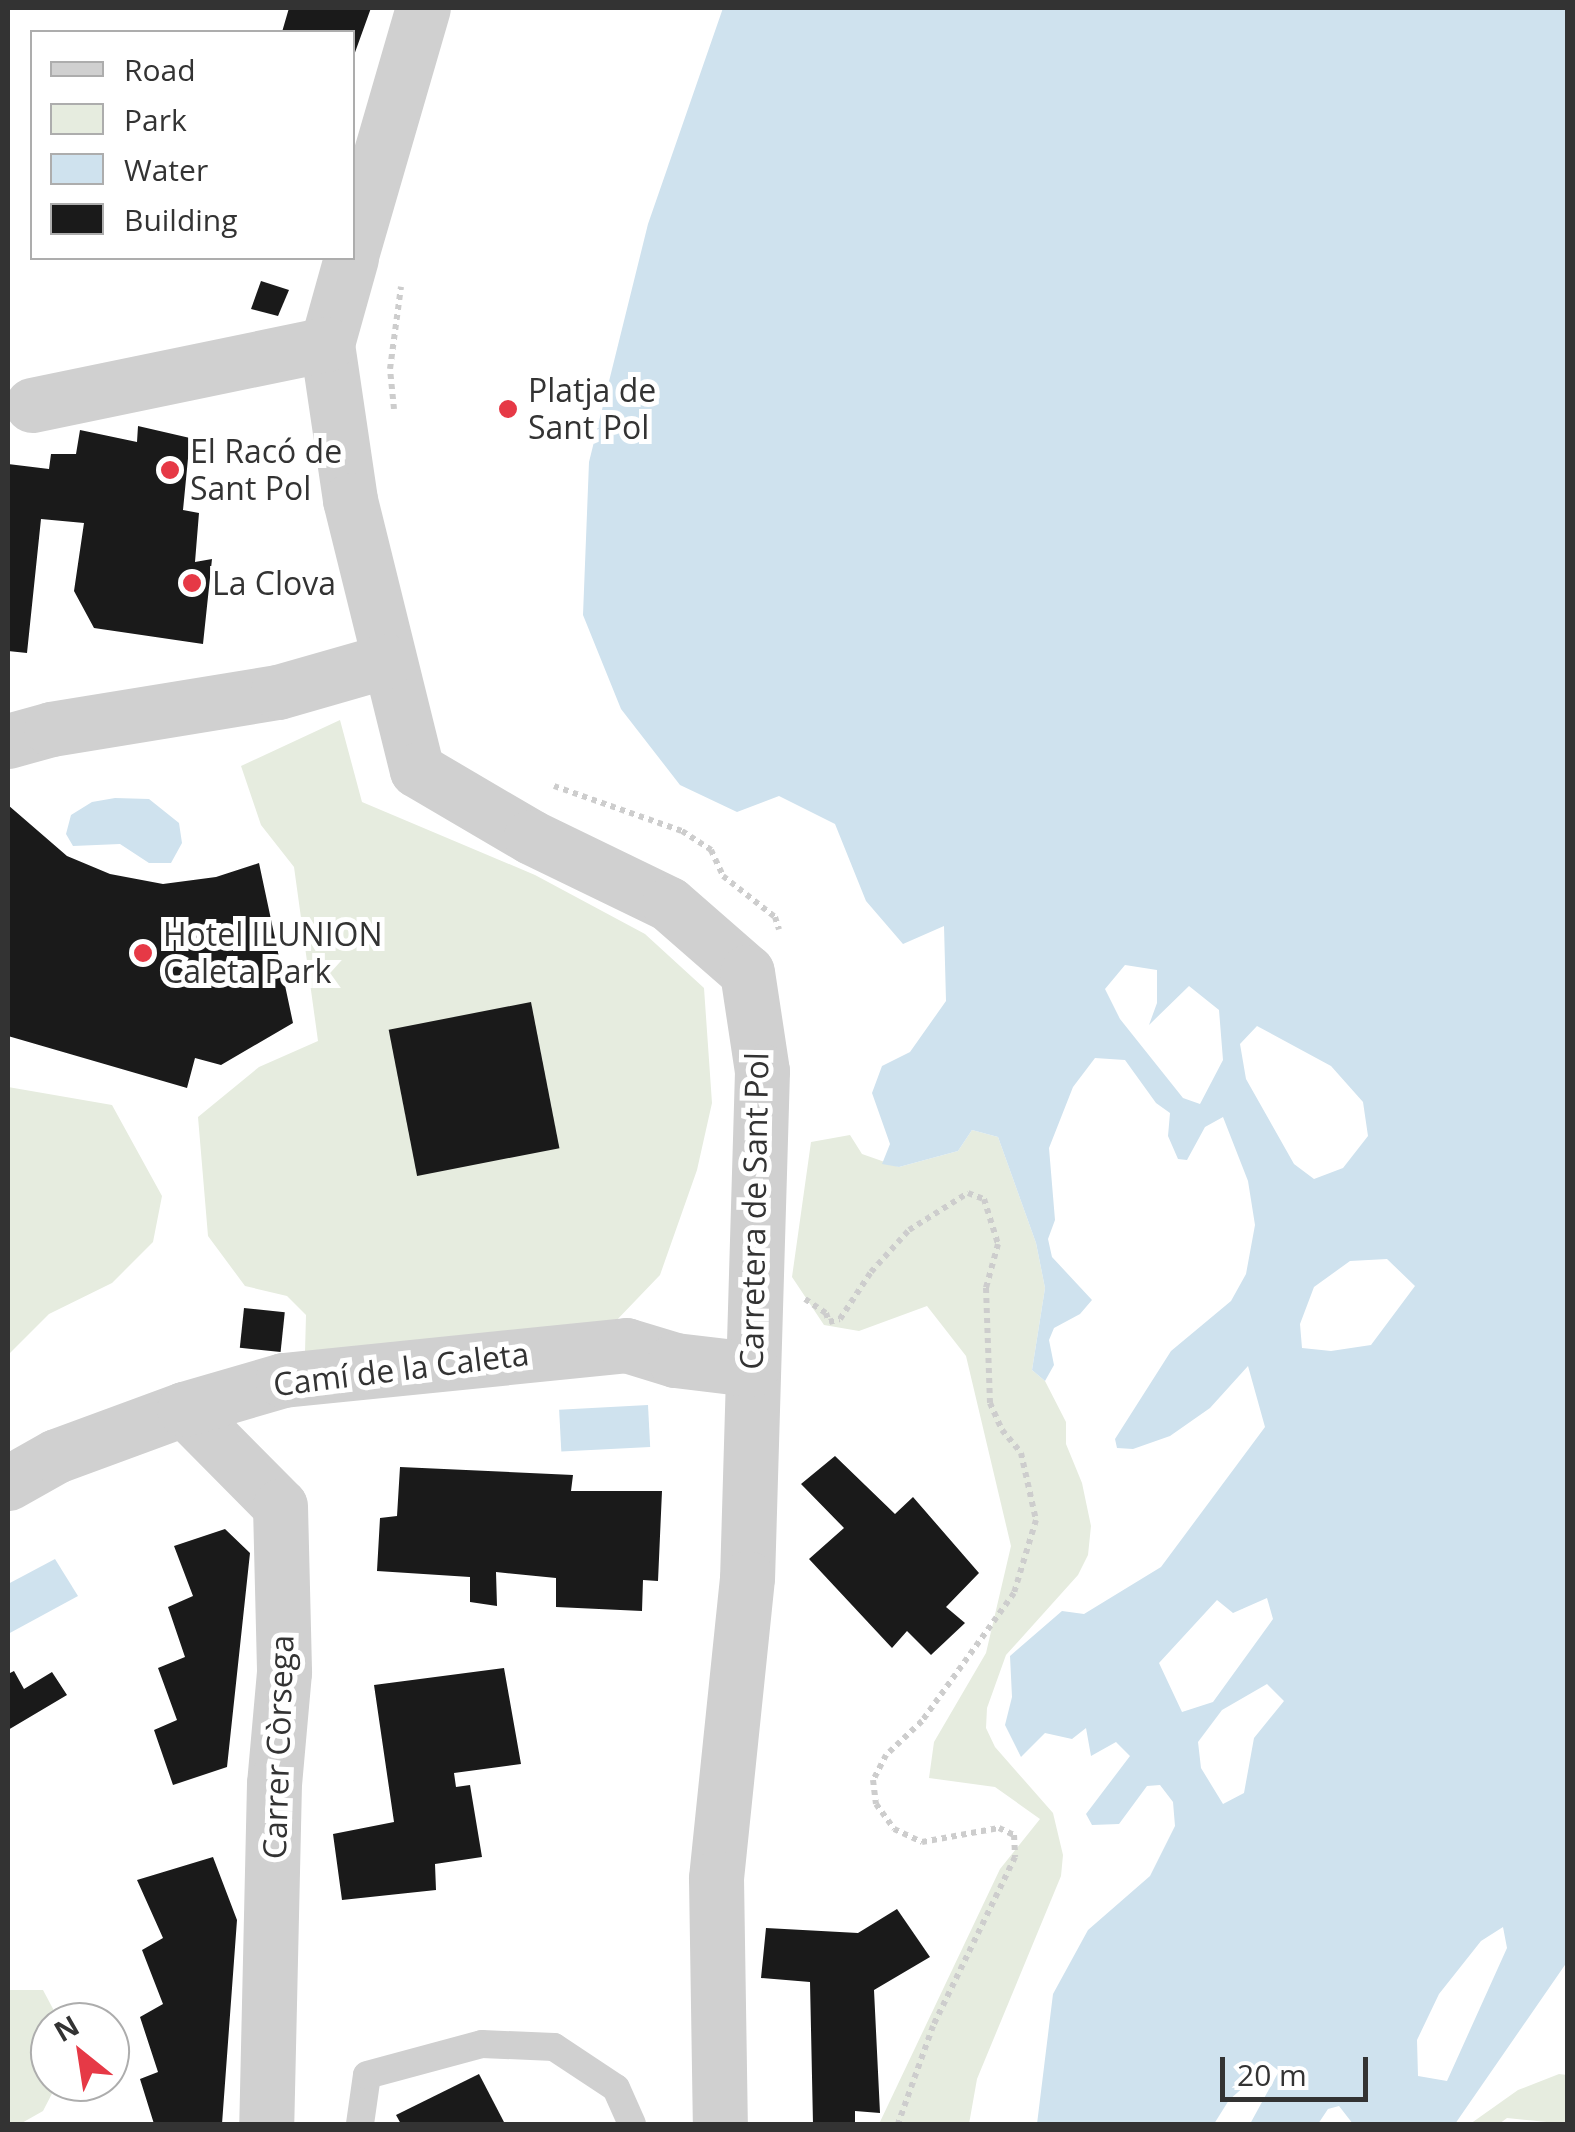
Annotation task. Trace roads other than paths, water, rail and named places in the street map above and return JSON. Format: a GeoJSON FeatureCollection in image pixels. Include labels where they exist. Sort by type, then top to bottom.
{"type":"FeatureCollection","features":[{"type":"Feature","properties":{"kind":"street","name":"Carretera de Sant Pol"},"geometry":{"type":"LineString","coordinates":[[355,245],[423,8]]}},
{"type":"Feature","properties":{"kind":"street","name":"Carretera de Sant Pol"},"geometry":{"type":"LineString","coordinates":[[351,260],[327,344],[350,500],[386,661],[416,770],[531,837],[669,904],[747,972],[762,1071],[747,1578],[716,1878],[720,2124]]}},
{"type":"Feature","properties":{"kind":"street"},"geometry":{"type":"LineString","coordinates":[[32,405],[327,344]]}},
{"type":"Feature","properties":{"kind":"street"},"geometry":{"type":"LineString","coordinates":[[8,741],[51,729],[278,692],[386,661]]}},
{"type":"Feature","properties":{"kind":"street","name":"Camí de la Caleta"},"geometry":{"type":"LineString","coordinates":[[8,1483],[56,1456],[184,1409],[282,1380],[626,1345],[675,1360],[751,1368]]}},
{"type":"Feature","properties":{"kind":"street","name":"Carrer Còrsega"},"geometry":{"type":"LineString","coordinates":[[184,1409],[280,1506],[284,1672],[274,1783],[266,2124]]}},
{"type":"Feature","properties":{"kind":"lane"},"geometry":{"type":"LineString","coordinates":[[360,2124],[366,2075],[482,2044],[554,2047],[616,2088],[632,2124]]}},
{"type":"Feature","properties":{"kind":"water"},"geometry":{"type":"Polygon","coordinates":[[[723,8],[1567,8],[1567,1962],[1455,2124],[1353,2124],[1339,2106],[1328,2109],[1318,2124],[1250,2124],[1279,2071],[1270,2064],[1229,2100],[1214,2124],[1037,2124],[1053,1994],[1088,1930],[1150,1876],[1175,1826],[1173,1802],[1160,1785],[1147,1786],[1119,1824],[1092,1825],[1086,1814],[1130,1756],[1116,1742],[1091,1756],[1086,1728],[1072,1739],[1045,1733],[1021,1757],[1005,1725],[1012,1697],[1010,1656],[1062,1611],[1084,1614],[1161,1567],[1265,1427],[1248,1366],[1210,1408],[1170,1436],[1133,1449],[1117,1448],[1115,1439],[1171,1351],[1231,1301],[1246,1274],[1255,1225],[1248,1181],[1223,1117],[1205,1127],[1187,1160],[1178,1159],[1168,1136],[1170,1113],[1156,1103],[1125,1060],[1095,1058],[1073,1087],[1049,1148],[1055,1220],[1048,1239],[1052,1257],[1092,1300],[1080,1314],[1054,1328],[1049,1340],[1054,1365],[1045,1381],[1032,1370],[1045,1288],[1036,1243],[998,1137],[972,1130],[958,1151],[899,1167],[882,1164],[890,1144],[872,1093],[882,1066],[910,1052],[946,1001],[944,926],[903,944],[866,901],[835,824],[779,796],[737,812],[680,785],[621,709],[583,615],[589,462],[648,224],[723,8]],[[1125,965],[1105,989],[1120,1019],[1183,1098],[1200,1104],[1223,1060],[1219,1010],[1189,986],[1149,1025],[1157,1003],[1157,970],[1125,965]],[[1257,1026],[1240,1044],[1246,1079],[1294,1164],[1314,1179],[1343,1168],[1368,1136],[1363,1102],[1331,1066],[1257,1026]],[[1387,1259],[1350,1261],[1314,1287],[1300,1324],[1302,1348],[1331,1351],[1371,1345],[1415,1286],[1387,1259]],[[1267,1598],[1233,1613],[1217,1600],[1159,1663],[1182,1712],[1213,1702],[1273,1619],[1267,1598]],[[1267,1684],[1222,1710],[1198,1742],[1201,1768],[1223,1804],[1244,1793],[1254,1738],[1284,1701],[1267,1684]],[[1503,1927],[1481,1941],[1439,1994],[1417,2040],[1418,2076],[1447,2081],[1507,1948],[1503,1927]]]}},
{"type":"Feature","properties":{"kind":"water"},"geometry":{"type":"Polygon","coordinates":[[[149,799],[179,823],[182,843],[171,863],[149,863],[120,844],[73,846],[66,834],[71,815],[92,802],[149,799]]]}},
{"type":"Feature","properties":{"kind":"water"},"geometry":{"type":"Polygon","coordinates":[[[648,1405],[650,1447],[561,1452],[559,1410],[648,1405]]]}},
{"type":"Feature","properties":{"kind":"water"},"geometry":{"type":"Polygon","coordinates":[[[55,1559],[78,1596],[8,1634],[8,1584],[55,1559]]]}},
{"type":"Feature","properties":{"kind":"place","name":"Platja de Sant Pol"},"geometry":{"type":"Point","coordinates":[508,409]}},
{"type":"Feature","properties":{"kind":"place","name":"El Racó de Sant Pol"},"geometry":{"type":"Point","coordinates":[170,470]}},
{"type":"Feature","properties":{"kind":"place","name":"La Clova"},"geometry":{"type":"Point","coordinates":[192,583]}},
{"type":"Feature","properties":{"kind":"place","name":"Hotel ILUNION Caleta Park"},"geometry":{"type":"Point","coordinates":[143,953]}}]}
